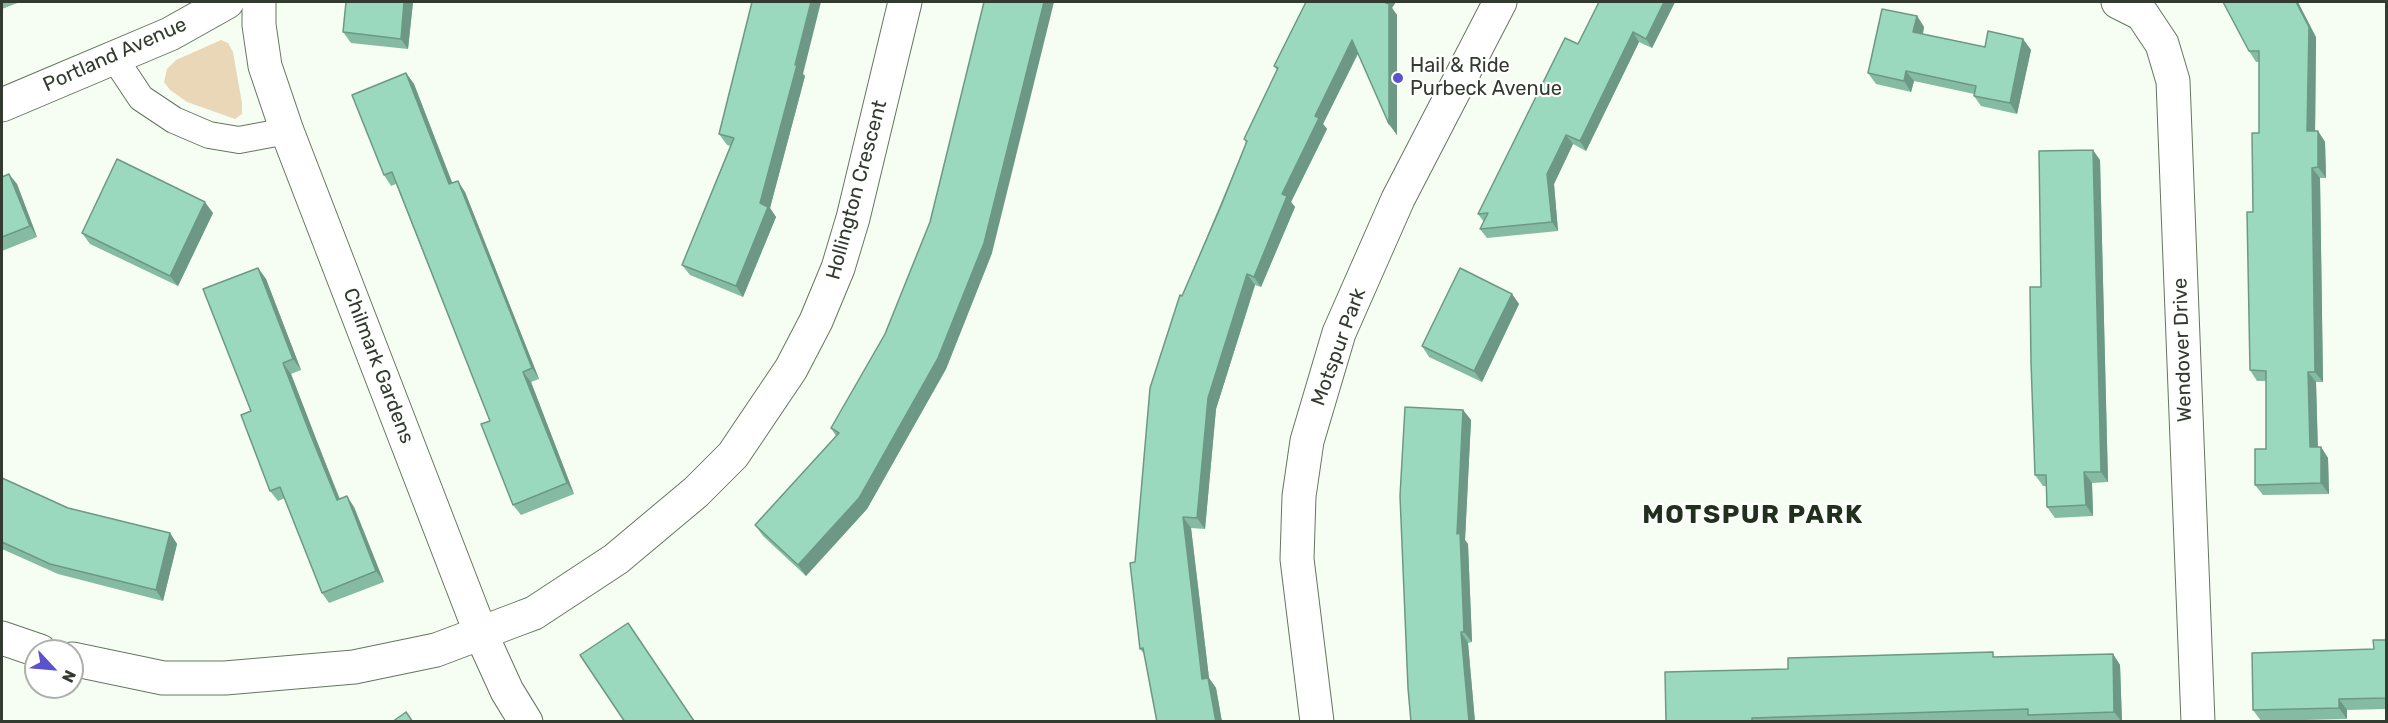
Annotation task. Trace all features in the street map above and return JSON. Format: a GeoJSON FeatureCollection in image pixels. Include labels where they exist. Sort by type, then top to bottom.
{"type":"FeatureCollection","features":[{"type":"Feature","properties":{"kind":"street","name":"Portland Avenue"},"geometry":{"type":"LineString","coordinates":[[2,105],[170,34],[227,2]]}},
{"type":"Feature","properties":{"kind":"street","name":"Chilmark Gardens"},"geometry":{"type":"LineString","coordinates":[[259,2],[259,25],[265,66],[287,131],[481,634],[507,690],[526,722]]}},
{"type":"Feature","properties":{"kind":"street","name":"Hollington Crescent"},"geometry":{"type":"LineString","coordinates":[[84,662],[163,678],[279,675],[354,667],[436,650],[534,613],[616,559],[703,485],[733,455],[763,415],[812,331],[838,268],[853,218],[905,2]]}},
{"type":"Feature","properties":{"kind":"street","name":"Motspur Park"},"geometry":{"type":"LineString","coordinates":[[1317,722],[1302,617],[1297,559],[1299,496],[1310,430],[1339,333],[1398,199],[1500,2]]}},
{"type":"Feature","properties":{"kind":"street","name":"Wendover Drive"},"geometry":{"type":"LineString","coordinates":[[2118,2],[2142,14],[2162,44],[2173,81],[2198,722]]}},
{"type":"Feature","properties":{"kind":"street"},"geometry":{"type":"LineString","coordinates":[[2,638],[24,646]]}},
{"type":"Feature","properties":{"kind":"lane"},"geometry":{"type":"LineString","coordinates":[[115,59],[141,98],[174,120],[209,135],[239,140],[287,131]]}},
{"type":"Feature","properties":{"kind":"shaded area"},"geometry":{"type":"Polygon","coordinates":[[[221,40],[228,43],[233,52],[242,103],[242,114],[235,119],[187,102],[170,90],[164,82],[167,69],[176,60],[221,40]]]}},
{"type":"Feature","properties":{"kind":"building"},"geometry":{"type":"Polygon","coordinates":[[[346,2],[404,2],[401,39],[343,32],[346,2]]]}},
{"type":"Feature","properties":{"kind":"building"},"geometry":{"type":"Polygon","coordinates":[[[752,2],[811,2],[795,65],[797,65],[760,203],[768,207],[736,286],[682,265],[734,138],[719,134],[752,2]]]}},
{"type":"Feature","properties":{"kind":"building"},"geometry":{"type":"Polygon","coordinates":[[[984,2],[1044,2],[984,243],[938,358],[859,498],[798,565],[755,525],[839,433],[831,428],[885,334],[930,222],[984,2]]]}},
{"type":"Feature","properties":{"kind":"building"},"geometry":{"type":"Polygon","coordinates":[[[1306,2],[1384,2],[1389,4],[1389,124],[1352,40],[1315,116],[1319,118],[1282,194],[1287,196],[1254,277],[1247,274],[1208,398],[1197,518],[1183,517],[1202,679],[1208,678],[1216,722],[1157,722],[1143,648],[1140,649],[1130,563],[1135,562],[1150,388],[1180,295],[1182,296],[1221,206],[1247,141],[1244,139],[1278,68],[1274,66],[1306,2]]]}},
{"type":"Feature","properties":{"kind":"building"},"geometry":{"type":"Polygon","coordinates":[[[1599,2],[1664,2],[1646,39],[1633,32],[1580,141],[1566,135],[1547,174],[1552,222],[1480,229],[1488,213],[1478,214],[1565,38],[1578,44],[1599,2]]]}},
{"type":"Feature","properties":{"kind":"building"},"geometry":{"type":"Polygon","coordinates":[[[2223,2],[2296,2],[2309,27],[2307,131],[2318,131],[2318,167],[2312,168],[2315,372],[2308,372],[2310,447],[2321,447],[2321,483],[2255,485],[2255,449],[2266,449],[2266,371],[2250,370],[2247,212],[2253,212],[2252,133],[2259,133],[2259,51],[2249,51],[2223,2]]]}},
{"type":"Feature","properties":{"kind":"building"},"geometry":{"type":"Polygon","coordinates":[[[1882,9],[1917,16],[1913,32],[1985,47],[1988,31],[2023,39],[2010,103],[1974,96],[1976,86],[1906,71],[1904,81],[1868,73],[1882,9]]]}},
{"type":"Feature","properties":{"kind":"building"},"geometry":{"type":"Polygon","coordinates":[[[406,73],[449,184],[458,181],[513,319],[532,368],[523,372],[567,483],[513,505],[481,424],[490,421],[392,172],[384,175],[352,95],[406,73]]]}},
{"type":"Feature","properties":{"kind":"building"},"geometry":{"type":"Polygon","coordinates":[[[2093,150],[2101,472],[2084,472],[2086,505],[2047,507],[2046,475],[2035,475],[2031,362],[2030,287],[2041,287],[2039,151],[2093,150]]]}},
{"type":"Feature","properties":{"kind":"building"},"geometry":{"type":"Polygon","coordinates":[[[117,159],[205,202],[170,276],[82,233],[117,159]]]}},
{"type":"Feature","properties":{"kind":"building"},"geometry":{"type":"Polygon","coordinates":[[[9,174],[30,226],[2,237],[2,177],[9,174]]]}},
{"type":"Feature","properties":{"kind":"building"},"geometry":{"type":"Polygon","coordinates":[[[258,268],[293,359],[283,363],[309,431],[337,500],[347,496],[376,571],[322,593],[280,487],[270,491],[241,415],[251,411],[203,289],[258,268]]]}},
{"type":"Feature","properties":{"kind":"building"},"geometry":{"type":"Polygon","coordinates":[[[1460,268],[1512,294],[1474,371],[1422,346],[1460,268]]]}},
{"type":"Feature","properties":{"kind":"building"},"geometry":{"type":"Polygon","coordinates":[[[1405,407],[1463,410],[1457,534],[1460,533],[1464,632],[1461,632],[1469,722],[1411,722],[1400,496],[1405,407]]]}},
{"type":"Feature","properties":{"kind":"building"},"geometry":{"type":"Polygon","coordinates":[[[2,478],[68,508],[170,533],[156,590],[50,564],[2,542],[2,478]]]}},
{"type":"Feature","properties":{"kind":"building"},"geometry":{"type":"Polygon","coordinates":[[[628,623],[695,722],[625,722],[580,655],[628,623]]]}},
{"type":"Feature","properties":{"kind":"building"},"geometry":{"type":"Polygon","coordinates":[[[2373,640],[2386,640],[2386,698],[2339,699],[2339,708],[2253,710],[2252,653],[2374,649],[2373,640]]]}},
{"type":"Feature","properties":{"kind":"building"},"geometry":{"type":"Polygon","coordinates":[[[1993,652],[1993,657],[2113,654],[2114,712],[2028,715],[2028,709],[1752,718],[1752,722],[1666,722],[1665,672],[1788,669],[1788,658],[1993,652]]]}},
{"type":"Feature","properties":{"kind":"building"},"geometry":{"type":"Polygon","coordinates":[[[406,712],[413,722],[392,722],[406,712]]]}},
{"type":"Feature","properties":{"kind":"place","name":"Hail & Ride Purbeck Avenue"},"geometry":{"type":"Point","coordinates":[1398,78]}},
{"type":"Feature","properties":{"kind":"district","name":"MOTSPUR PARK"},"geometry":{"type":"Point","coordinates":[1753,515]}}]}
